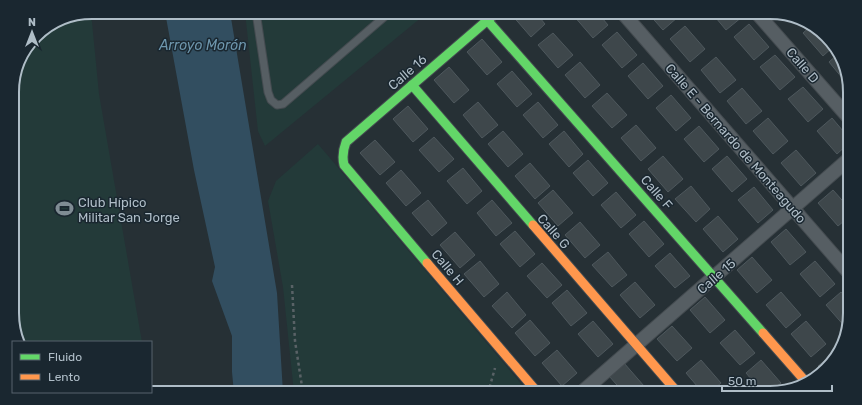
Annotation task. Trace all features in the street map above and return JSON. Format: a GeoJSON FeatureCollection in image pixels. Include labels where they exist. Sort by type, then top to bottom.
{"type":"FeatureCollection","features":[{"type":"Feature","properties":{"kind":"street","name":"Calle E - Bernardo de Monteagudo"},"geometry":{"type":"LineString","coordinates":[[628,19],[843,266]]}},
{"type":"Feature","properties":{"kind":"street","name":"Calle D"},"geometry":{"type":"LineString","coordinates":[[762,19],[843,111]]}},
{"type":"Feature","properties":{"kind":"street","name":"Calle 16"},"geometry":{"type":"LineString","coordinates":[[342,157],[346,142],[488,20]]}},
{"type":"Feature","properties":{"kind":"street","name":"Calle F"},"geometry":{"type":"LineString","coordinates":[[488,20],[802,378]]}},
{"type":"Feature","properties":{"kind":"street","name":"Calle G"},"geometry":{"type":"LineString","coordinates":[[412,85],[672,386]]}},
{"type":"Feature","properties":{"kind":"street","name":"Calle H"},"geometry":{"type":"LineString","coordinates":[[342,157],[344,165],[532,386]]}},
{"type":"Feature","properties":{"kind":"street","name":"Calle 15"},"geometry":{"type":"LineString","coordinates":[[589,386],[843,164]]}},
{"type":"Feature","properties":{"kind":"lane"},"geometry":{"type":"LineString","coordinates":[[257,19],[268,92],[271,100],[277,105],[283,104],[382,19]]}},
{"type":"Feature","properties":{"kind":"path"},"geometry":{"type":"LineString","coordinates":[[292,285],[295,340],[302,386]]}},
{"type":"Feature","properties":{"kind":"path"},"geometry":{"type":"LineString","coordinates":[[490,386],[501,349]]}},
{"type":"Feature","properties":{"kind":"green space","name":"Club Hípico Militar San Jorge"},"geometry":{"type":"Polygon","coordinates":[[[92,19],[99,94],[142,341],[25,341],[19,313],[19,88],[22,73],[31,52],[52,52],[52,31],[78,20],[92,19]]]}},
{"type":"Feature","properties":{"kind":"green space"},"geometry":{"type":"Polygon","coordinates":[[[246,19],[419,19],[265,146],[258,131],[246,19]]]}},
{"type":"Feature","properties":{"kind":"green space"},"geometry":{"type":"Polygon","coordinates":[[[318,144],[523,386],[293,386],[283,287],[268,201],[276,181],[318,144]]]}},
{"type":"Feature","properties":{"kind":"water","name":"Arroyo Morón"},"geometry":{"type":"Polygon","coordinates":[[[166,19],[231,19],[277,293],[283,386],[233,386],[232,336],[212,281],[215,267],[194,170],[166,19]]]}},
{"type":"Feature","properties":{"kind":"building"},"geometry":{"type":"Polygon","coordinates":[[[515,19],[541,19],[545,24],[531,37],[515,19]]]}},
{"type":"Feature","properties":{"kind":"building"},"geometry":{"type":"Polygon","coordinates":[[[576,19],[603,19],[608,25],[593,38],[576,19]]]}},
{"type":"Feature","properties":{"kind":"building"},"geometry":{"type":"Polygon","coordinates":[[[653,19],[676,19],[663,30],[653,19]]]}},
{"type":"Feature","properties":{"kind":"building"},"geometry":{"type":"Polygon","coordinates":[[[717,19],[740,19],[726,30],[717,19]]]}},
{"type":"Feature","properties":{"kind":"building"},"geometry":{"type":"Polygon","coordinates":[[[749,24],[769,47],[754,60],[734,37],[749,24]]]}},
{"type":"Feature","properties":{"kind":"building"},"geometry":{"type":"Polygon","coordinates":[[[685,26],[705,49],[690,62],[670,39],[685,26]]]}},
{"type":"Feature","properties":{"kind":"building"},"geometry":{"type":"Polygon","coordinates":[[[807,30],[814,34],[822,40],[829,50],[823,56],[803,33],[807,30]]]}},
{"type":"Feature","properties":{"kind":"building"},"geometry":{"type":"Polygon","coordinates":[[[617,32],[637,55],[622,68],[602,45],[617,32]]]}},
{"type":"Feature","properties":{"kind":"building"},"geometry":{"type":"Polygon","coordinates":[[[553,33],[573,55],[558,68],[538,45],[553,33]]]}},
{"type":"Feature","properties":{"kind":"building"},"geometry":{"type":"Polygon","coordinates":[[[482,39],[502,62],[487,75],[467,52],[482,39]]]}},
{"type":"Feature","properties":{"kind":"building"},"geometry":{"type":"Polygon","coordinates":[[[775,55],[795,77],[780,90],[760,67],[775,55]]]}},
{"type":"Feature","properties":{"kind":"building"},"geometry":{"type":"Polygon","coordinates":[[[716,57],[736,80],[720,93],[701,70],[716,57]]]}},
{"type":"Feature","properties":{"kind":"building"},"geometry":{"type":"Polygon","coordinates":[[[834,58],[841,76],[829,62],[834,58]]]}},
{"type":"Feature","properties":{"kind":"building"},"geometry":{"type":"Polygon","coordinates":[[[580,62],[600,85],[585,98],[565,75],[580,62]]]}},
{"type":"Feature","properties":{"kind":"building"},"geometry":{"type":"Polygon","coordinates":[[[643,63],[663,86],[648,99],[628,76],[643,63]]]}},
{"type":"Feature","properties":{"kind":"building"},"geometry":{"type":"Polygon","coordinates":[[[449,67],[469,90],[454,103],[434,80],[449,67]]]}},
{"type":"Feature","properties":{"kind":"building"},"geometry":{"type":"Polygon","coordinates":[[[512,71],[532,94],[517,107],[497,84],[512,71]]]}},
{"type":"Feature","properties":{"kind":"building"},"geometry":{"type":"Polygon","coordinates":[[[803,87],[823,109],[808,122],[788,99],[803,87]]]}},
{"type":"Feature","properties":{"kind":"building"},"geometry":{"type":"Polygon","coordinates":[[[742,88],[762,111],[746,124],[727,101],[742,88]]]}},
{"type":"Feature","properties":{"kind":"building"},"geometry":{"type":"Polygon","coordinates":[[[607,93],[627,115],[612,128],[592,106],[607,93]]]}},
{"type":"Feature","properties":{"kind":"building"},"geometry":{"type":"Polygon","coordinates":[[[671,95],[691,118],[676,131],[656,108],[671,95]]]}},
{"type":"Feature","properties":{"kind":"building"},"geometry":{"type":"Polygon","coordinates":[[[478,102],[498,125],[482,138],[463,115],[478,102]]]}},
{"type":"Feature","properties":{"kind":"building"},"geometry":{"type":"Polygon","coordinates":[[[538,102],[558,125],[543,138],[523,115],[538,102]]]}},
{"type":"Feature","properties":{"kind":"building"},"geometry":{"type":"Polygon","coordinates":[[[408,106],[428,129],[413,142],[393,119],[408,106]]]}},
{"type":"Feature","properties":{"kind":"building"},"geometry":{"type":"Polygon","coordinates":[[[768,118],[788,141],[773,154],[753,131],[768,118]]]}},
{"type":"Feature","properties":{"kind":"building"},"geometry":{"type":"Polygon","coordinates":[[[832,118],[843,131],[843,148],[837,154],[817,131],[832,118]]]}},
{"type":"Feature","properties":{"kind":"building"},"geometry":{"type":"Polygon","coordinates":[[[636,125],[656,148],[641,161],[621,138],[636,125]]]}},
{"type":"Feature","properties":{"kind":"building"},"geometry":{"type":"Polygon","coordinates":[[[699,126],[719,149],[704,162],[684,139],[699,126]]]}},
{"type":"Feature","properties":{"kind":"building"},"geometry":{"type":"Polygon","coordinates":[[[503,131],[523,154],[508,167],[488,144],[503,131]]]}},
{"type":"Feature","properties":{"kind":"building"},"geometry":{"type":"Polygon","coordinates":[[[564,131],[583,154],[569,167],[549,144],[564,131]]]}},
{"type":"Feature","properties":{"kind":"building"},"geometry":{"type":"Polygon","coordinates":[[[434,137],[454,159],[439,172],[419,150],[434,137]]]}},
{"type":"Feature","properties":{"kind":"building"},"geometry":{"type":"Polygon","coordinates":[[[375,140],[395,162],[380,175],[360,153],[375,140]]]}},
{"type":"Feature","properties":{"kind":"building"},"geometry":{"type":"Polygon","coordinates":[[[796,150],[816,173],[801,186],[781,163],[796,150]]]}},
{"type":"Feature","properties":{"kind":"building"},"geometry":{"type":"Polygon","coordinates":[[[663,156],[683,179],[668,192],[648,169],[663,156]]]}},
{"type":"Feature","properties":{"kind":"building"},"geometry":{"type":"Polygon","coordinates":[[[727,156],[747,179],[732,192],[712,169],[727,156]]]}},
{"type":"Feature","properties":{"kind":"building"},"geometry":{"type":"Polygon","coordinates":[[[588,160],[608,183],[593,196],[573,173],[588,160]]]}},
{"type":"Feature","properties":{"kind":"building"},"geometry":{"type":"Polygon","coordinates":[[[530,163],[550,186],[535,199],[515,176],[530,163]]]}},
{"type":"Feature","properties":{"kind":"building"},"geometry":{"type":"Polygon","coordinates":[[[463,168],[482,191],[467,204],[447,181],[463,168]]]}},
{"type":"Feature","properties":{"kind":"building"},"geometry":{"type":"Polygon","coordinates":[[[401,170],[421,193],[406,206],[386,183],[401,170]]]}},
{"type":"Feature","properties":{"kind":"building"},"geometry":{"type":"Polygon","coordinates":[[[691,186],[710,209],[696,222],[675,199],[691,186]]]}},
{"type":"Feature","properties":{"kind":"building"},"geometry":{"type":"Polygon","coordinates":[[[754,187],[773,210],[758,223],[738,200],[754,187]]]}},
{"type":"Feature","properties":{"kind":"building"},"geometry":{"type":"Polygon","coordinates":[[[553,190],[573,213],[558,226],[538,203],[553,190]]]}},
{"type":"Feature","properties":{"kind":"building"},"geometry":{"type":"Polygon","coordinates":[[[833,190],[843,201],[843,222],[838,226],[818,203],[833,190]]]}},
{"type":"Feature","properties":{"kind":"building"},"geometry":{"type":"Polygon","coordinates":[[[616,192],[636,215],[621,228],[601,205],[616,192]]]}},
{"type":"Feature","properties":{"kind":"building"},"geometry":{"type":"Polygon","coordinates":[[[428,200],[447,223],[432,236],[412,213],[428,200]]]}},
{"type":"Feature","properties":{"kind":"building"},"geometry":{"type":"Polygon","coordinates":[[[492,200],[512,223],[496,236],[477,213],[492,200]]]}},
{"type":"Feature","properties":{"kind":"building"},"geometry":{"type":"Polygon","coordinates":[[[718,216],[738,239],[723,252],[703,229],[718,216]]]}},
{"type":"Feature","properties":{"kind":"building"},"geometry":{"type":"Polygon","coordinates":[[[644,221],[664,244],[649,257],[629,234],[644,221]]]}},
{"type":"Feature","properties":{"kind":"building"},"geometry":{"type":"Polygon","coordinates":[[[580,222],[600,245],[585,258],[565,235],[580,222]]]}},
{"type":"Feature","properties":{"kind":"building"},"geometry":{"type":"Polygon","coordinates":[[[786,229],[806,252],[790,265],[771,242],[786,229]]]}},
{"type":"Feature","properties":{"kind":"building"},"geometry":{"type":"Polygon","coordinates":[[[515,231],[535,254],[520,267],[500,244],[515,231]]]}},
{"type":"Feature","properties":{"kind":"building"},"geometry":{"type":"Polygon","coordinates":[[[455,232],[475,255],[460,268],[440,245],[455,232]]]}},
{"type":"Feature","properties":{"kind":"building"},"geometry":{"type":"Polygon","coordinates":[[[608,252],[627,275],[612,287],[592,265],[608,252]]]}},
{"type":"Feature","properties":{"kind":"building"},"geometry":{"type":"Polygon","coordinates":[[[670,253],[690,276],[675,288],[655,266],[670,253]]]}},
{"type":"Feature","properties":{"kind":"building"},"geometry":{"type":"Polygon","coordinates":[[[752,257],[772,280],[757,293],[737,270],[752,257]]]}},
{"type":"Feature","properties":{"kind":"building"},"geometry":{"type":"Polygon","coordinates":[[[480,261],[499,284],[484,297],[464,274],[480,261]]]}},
{"type":"Feature","properties":{"kind":"building"},"geometry":{"type":"Polygon","coordinates":[[[815,261],[835,284],[820,297],[800,274],[815,261]]]}},
{"type":"Feature","properties":{"kind":"building"},"geometry":{"type":"Polygon","coordinates":[[[542,263],[562,285],[547,298],[527,276],[542,263]]]}},
{"type":"Feature","properties":{"kind":"building"},"geometry":{"type":"Polygon","coordinates":[[[635,282],[655,305],[640,318],[620,295],[635,282]]]}},
{"type":"Feature","properties":{"kind":"building"},"geometry":{"type":"Polygon","coordinates":[[[567,290],[587,313],[571,326],[552,303],[567,290]]]}},
{"type":"Feature","properties":{"kind":"building"},"geometry":{"type":"Polygon","coordinates":[[[507,292],[526,315],[512,328],[492,306],[507,292]]]}},
{"type":"Feature","properties":{"kind":"building"},"geometry":{"type":"Polygon","coordinates":[[[781,292],[801,315],[786,328],[766,305],[781,292]]]}},
{"type":"Feature","properties":{"kind":"building"},"geometry":{"type":"Polygon","coordinates":[[[841,292],[843,294],[842,323],[826,305],[841,292]]]}},
{"type":"Feature","properties":{"kind":"building"},"geometry":{"type":"Polygon","coordinates":[[[705,297],[725,320],[710,333],[690,310],[705,297]]]}},
{"type":"Feature","properties":{"kind":"building"},"geometry":{"type":"Polygon","coordinates":[[[530,320],[550,343],[535,356],[515,333],[530,320]]]}},
{"type":"Feature","properties":{"kind":"building"},"geometry":{"type":"Polygon","coordinates":[[[593,321],[613,344],[598,357],[578,334],[593,321]]]}},
{"type":"Feature","properties":{"kind":"building"},"geometry":{"type":"Polygon","coordinates":[[[806,321],[826,344],[811,357],[791,334],[806,321]]]}},
{"type":"Feature","properties":{"kind":"building"},"geometry":{"type":"Polygon","coordinates":[[[672,326],[692,348],[677,361],[657,339],[672,326]]]}},
{"type":"Feature","properties":{"kind":"building"},"geometry":{"type":"Polygon","coordinates":[[[735,330],[755,353],[740,365],[720,343],[735,330]]]}},
{"type":"Feature","properties":{"kind":"building"},"geometry":{"type":"Polygon","coordinates":[[[557,350],[577,373],[562,386],[542,363],[557,350]]]}},
{"type":"Feature","properties":{"kind":"building"},"geometry":{"type":"Polygon","coordinates":[[[826,359],[822,365],[819,367],[818,366],[826,359]]]}},
{"type":"Feature","properties":{"kind":"building"},"geometry":{"type":"Polygon","coordinates":[[[701,360],[721,383],[717,386],[697,386],[686,373],[701,360]]]}},
{"type":"Feature","properties":{"kind":"building"},"geometry":{"type":"Polygon","coordinates":[[[761,360],[781,383],[778,386],[757,386],[746,373],[761,360]]]}},
{"type":"Feature","properties":{"kind":"building"},"geometry":{"type":"Polygon","coordinates":[[[624,363],[644,386],[618,386],[609,376],[624,363]]]}},
{"type":"Feature","properties":{"kind":"traffic: fast"},"geometry":{"type":"LineString","coordinates":[[427,263],[344,165],[344,148],[346,142],[489,19]]}},
{"type":"Feature","properties":{"kind":"traffic: fast"},"geometry":{"type":"LineString","coordinates":[[487,20],[763,333]]}},
{"type":"Feature","properties":{"kind":"traffic: fast"},"geometry":{"type":"LineString","coordinates":[[412,85],[533,225]]}},
{"type":"Feature","properties":{"kind":"traffic: slow"},"geometry":{"type":"LineString","coordinates":[[533,225],[672,386]]}},
{"type":"Feature","properties":{"kind":"traffic: slow"},"geometry":{"type":"LineString","coordinates":[[427,263],[532,386]]}},
{"type":"Feature","properties":{"kind":"traffic: slow"},"geometry":{"type":"LineString","coordinates":[[763,333],[802,378]]}},
{"type":"Feature","properties":{"kind":"place","name":"Club Hípico Militar San Jorge"},"geometry":{"type":"Point","coordinates":[65,209]}}]}
